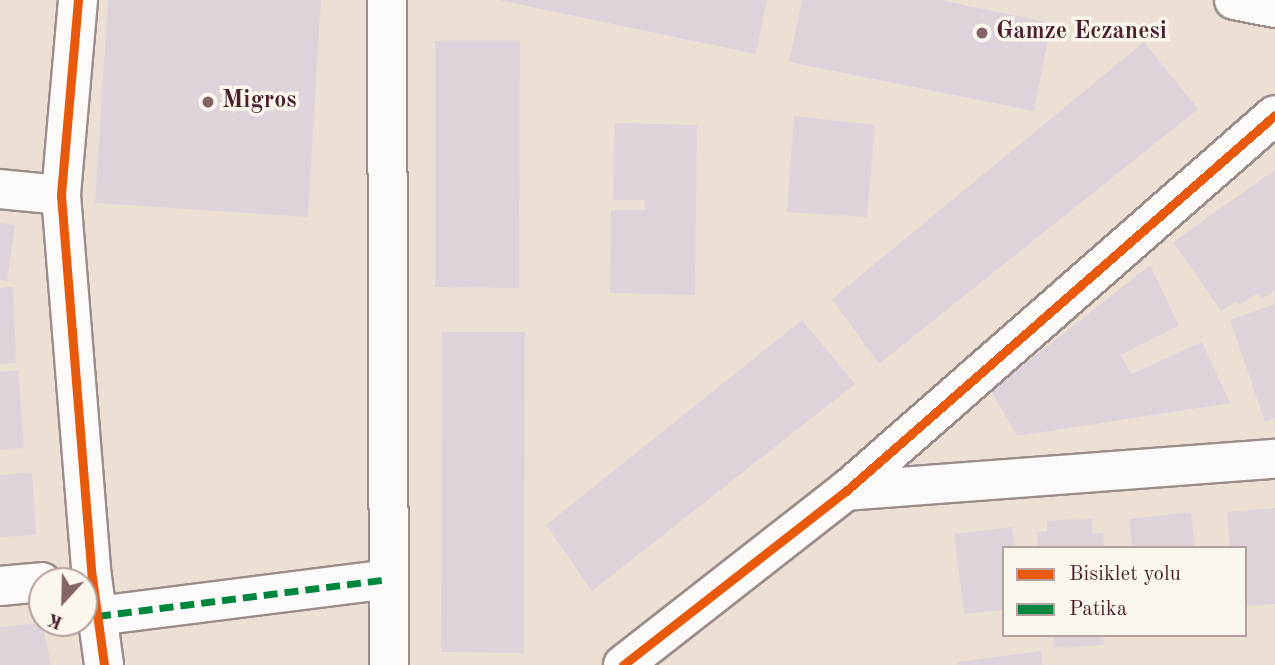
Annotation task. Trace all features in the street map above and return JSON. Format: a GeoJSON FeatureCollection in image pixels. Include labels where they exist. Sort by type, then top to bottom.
{"type":"FeatureCollection","features":[{"type":"Feature","properties":{"kind":"street"},"geometry":{"type":"LineString","coordinates":[[78,0],[61,195],[91,567]]}},
{"type":"Feature","properties":{"kind":"street"},"geometry":{"type":"LineString","coordinates":[[387,0],[389,665]]}},
{"type":"Feature","properties":{"kind":"street"},"geometry":{"type":"LineString","coordinates":[[1234,0],[1275,8]]}},
{"type":"Feature","properties":{"kind":"street"},"geometry":{"type":"LineString","coordinates":[[623,665],[663,652],[1275,115]]}},
{"type":"Feature","properties":{"kind":"street"},"geometry":{"type":"LineString","coordinates":[[0,189],[61,195]]}},
{"type":"Feature","properties":{"kind":"street"},"geometry":{"type":"LineString","coordinates":[[846,491],[1275,459]]}},
{"type":"Feature","properties":{"kind":"street"},"geometry":{"type":"LineString","coordinates":[[98,617],[389,579]]}},
{"type":"Feature","properties":{"kind":"street"},"geometry":{"type":"LineString","coordinates":[[0,586],[28,583]]}},
{"type":"Feature","properties":{"kind":"street"},"geometry":{"type":"LineString","coordinates":[[98,624],[104,665]]}},
{"type":"Feature","properties":{"kind":"building","name":"Migros"},"geometry":{"type":"Polygon","coordinates":[[[108,0],[321,0],[308,217],[95,203],[108,0]]]}},
{"type":"Feature","properties":{"kind":"building"},"geometry":{"type":"Polygon","coordinates":[[[499,0],[767,0],[756,54],[499,0]]]}},
{"type":"Feature","properties":{"kind":"building"},"geometry":{"type":"Polygon","coordinates":[[[802,0],[940,0],[1051,23],[1034,111],[789,62],[802,0]]]}},
{"type":"Feature","properties":{"kind":"building"},"geometry":{"type":"Polygon","coordinates":[[[435,41],[520,41],[519,288],[435,287],[435,41]]]}},
{"type":"Feature","properties":{"kind":"building"},"geometry":{"type":"Polygon","coordinates":[[[1144,42],[1198,109],[879,364],[832,299],[1144,42]]]}},
{"type":"Feature","properties":{"kind":"building"},"geometry":{"type":"Polygon","coordinates":[[[794,116],[875,125],[867,217],[787,212],[794,116]]]}},
{"type":"Feature","properties":{"kind":"building"},"geometry":{"type":"Polygon","coordinates":[[[615,123],[697,125],[695,295],[610,293],[611,210],[645,210],[645,200],[613,200],[615,123]]]}},
{"type":"Feature","properties":{"kind":"building"},"geometry":{"type":"Polygon","coordinates":[[[1275,170],[1275,290],[1262,299],[1258,293],[1240,305],[1236,301],[1221,311],[1173,242],[1275,170]]]}},
{"type":"Feature","properties":{"kind":"building"},"geometry":{"type":"Polygon","coordinates":[[[0,223],[15,225],[7,281],[0,280],[0,223]]]}},
{"type":"Feature","properties":{"kind":"building"},"geometry":{"type":"Polygon","coordinates":[[[1150,265],[1179,326],[1121,355],[1131,374],[1202,342],[1230,403],[1017,436],[991,391],[1150,265]]]}},
{"type":"Feature","properties":{"kind":"building"},"geometry":{"type":"Polygon","coordinates":[[[13,287],[16,363],[0,364],[0,288],[13,287]]]}},
{"type":"Feature","properties":{"kind":"building"},"geometry":{"type":"Polygon","coordinates":[[[1275,304],[1275,418],[1265,422],[1230,320],[1275,304]]]}},
{"type":"Feature","properties":{"kind":"building"},"geometry":{"type":"Polygon","coordinates":[[[802,320],[855,384],[592,591],[546,525],[802,320]]]}},
{"type":"Feature","properties":{"kind":"building"},"geometry":{"type":"Polygon","coordinates":[[[442,332],[525,332],[524,653],[441,652],[442,332]]]}},
{"type":"Feature","properties":{"kind":"building"},"geometry":{"type":"Polygon","coordinates":[[[18,370],[24,448],[0,450],[0,372],[18,370]]]}},
{"type":"Feature","properties":{"kind":"building"},"geometry":{"type":"Polygon","coordinates":[[[32,472],[36,535],[0,537],[0,475],[32,472]]]}},
{"type":"Feature","properties":{"kind":"building"},"geometry":{"type":"Polygon","coordinates":[[[1275,508],[1275,604],[1247,606],[1247,546],[1230,546],[1227,512],[1275,508]]]}},
{"type":"Feature","properties":{"kind":"building"},"geometry":{"type":"Polygon","coordinates":[[[1191,512],[1195,546],[1132,546],[1129,519],[1191,512]]]}},
{"type":"Feature","properties":{"kind":"building"},"geometry":{"type":"Polygon","coordinates":[[[1092,518],[1093,534],[1103,533],[1104,546],[1038,546],[1037,532],[1047,531],[1047,521],[1092,518]]]}},
{"type":"Feature","properties":{"kind":"building"},"geometry":{"type":"Polygon","coordinates":[[[1012,527],[1015,546],[1002,546],[1002,610],[964,614],[954,534],[1012,527]]]}},
{"type":"Feature","properties":{"kind":"building"},"geometry":{"type":"Polygon","coordinates":[[[28,624],[28,637],[45,637],[51,665],[0,665],[0,627],[28,624]]]}},
{"type":"Feature","properties":{"kind":"building"},"geometry":{"type":"Polygon","coordinates":[[[1053,637],[1103,637],[1104,645],[1054,648],[1053,637]]]}},
{"type":"Feature","properties":{"kind":"building"},"geometry":{"type":"Polygon","coordinates":[[[1041,651],[1043,665],[958,665],[958,662],[1041,651]]]}},
{"type":"Feature","properties":{"kind":"marked path"},"geometry":{"type":"LineString","coordinates":[[98,616],[389,579]]}},
{"type":"Feature","properties":{"kind":"cycle path"},"geometry":{"type":"LineString","coordinates":[[78,0],[61,195],[92,577],[104,665]]}},
{"type":"Feature","properties":{"kind":"cycle path"},"geometry":{"type":"LineString","coordinates":[[623,665],[846,491],[1275,115]]}},
{"type":"Feature","properties":{"kind":"place","name":"Gamze Eczanesi"},"geometry":{"type":"Point","coordinates":[982,33]}},
{"type":"Feature","properties":{"kind":"place","name":"Migros"},"geometry":{"type":"Point","coordinates":[208,102]}}]}
